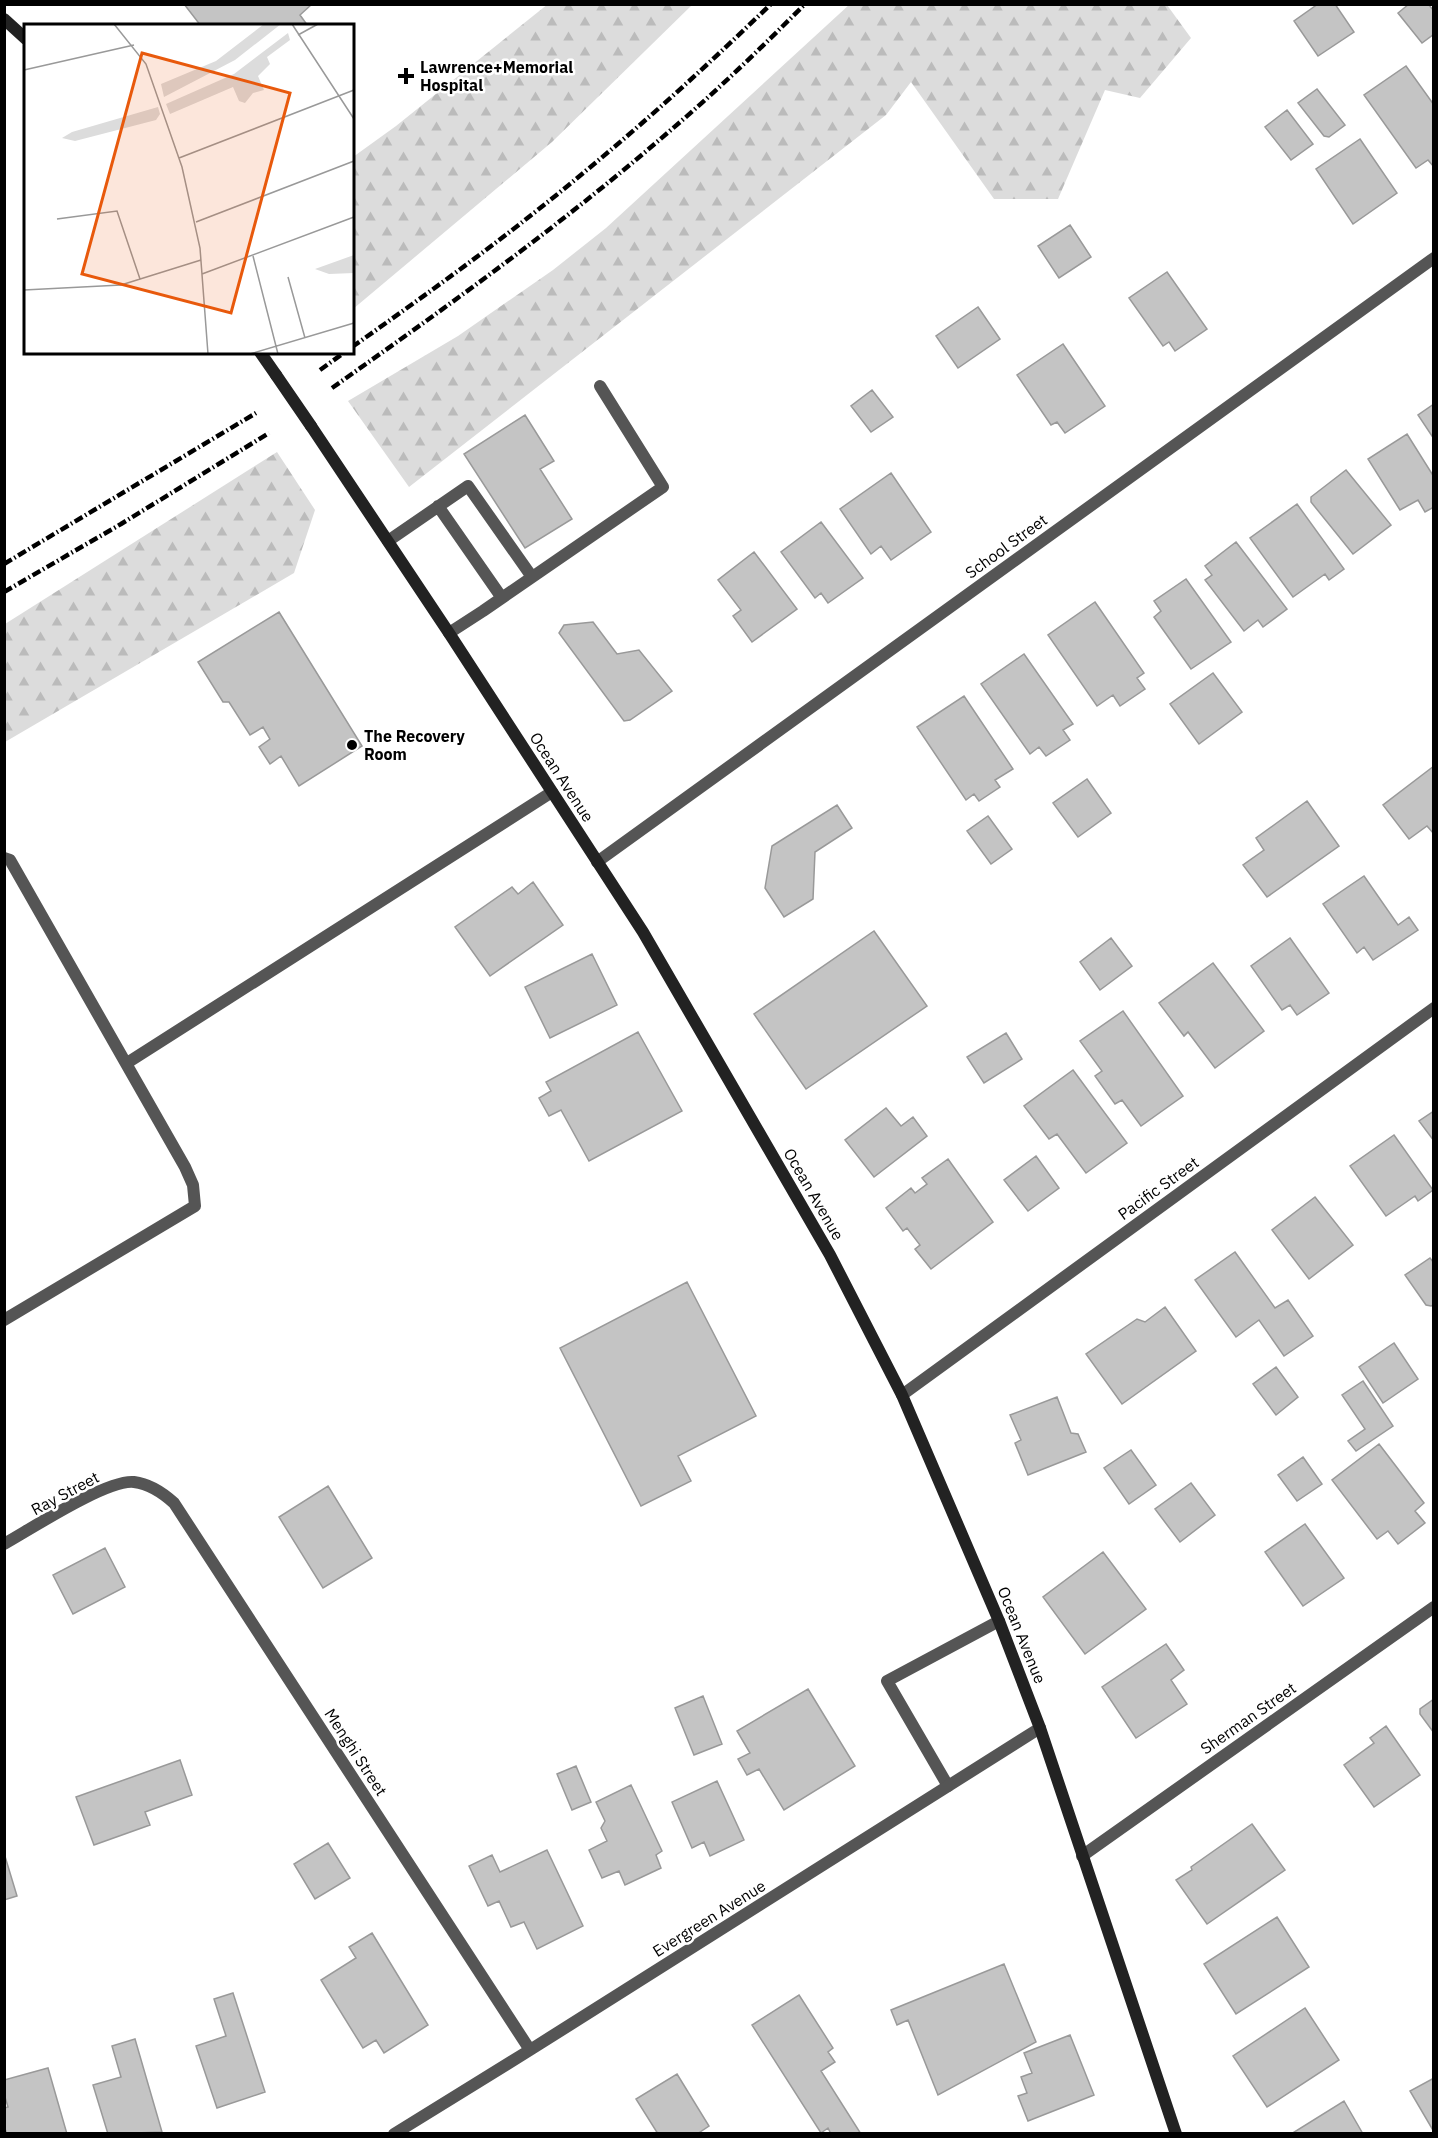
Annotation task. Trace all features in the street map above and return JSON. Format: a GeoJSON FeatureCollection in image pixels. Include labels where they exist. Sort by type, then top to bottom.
{"type":"FeatureCollection","features":[{"type":"Feature","properties":{"kind":"main road"},"geometry":{"type":"LineString","coordinates":[[4,19],[24,37]]}},
{"type":"Feature","properties":{"kind":"main road","name":"Ocean Avenue"},"geometry":{"type":"LineString","coordinates":[[261,354],[449,633],[643,932],[830,1255],[902,1395],[999,1621],[1040,1728],[1176,2133]]}},
{"type":"Feature","properties":{"kind":"street","name":"School Street"},"geometry":{"type":"LineString","coordinates":[[597,862],[1434,258]]}},
{"type":"Feature","properties":{"kind":"street"},"geometry":{"type":"LineString","coordinates":[[449,633],[663,487],[600,386]]}},
{"type":"Feature","properties":{"kind":"street"},"geometry":{"type":"LineString","coordinates":[[388,541],[468,486],[532,577]]}},
{"type":"Feature","properties":{"kind":"street"},"geometry":{"type":"LineString","coordinates":[[438,506],[502,598]]}},
{"type":"Feature","properties":{"kind":"street"},"geometry":{"type":"LineString","coordinates":[[127,1063],[552,792]]}},
{"type":"Feature","properties":{"kind":"street"},"geometry":{"type":"LineString","coordinates":[[4,858],[10,860],[185,1167],[193,1185],[195,1206],[4,1320]]}},
{"type":"Feature","properties":{"kind":"street","name":"Pacific Street"},"geometry":{"type":"LineString","coordinates":[[902,1395],[1434,1008]]}},
{"type":"Feature","properties":{"kind":"street","name":"Ray Street"},"geometry":{"type":"LineString","coordinates":[[4,1544],[106,1488],[133,1482],[144,1485]]}},
{"type":"Feature","properties":{"kind":"street","name":"Menghi Street"},"geometry":{"type":"LineString","coordinates":[[144,1485],[161,1491],[187,1520],[530,2050]]}},
{"type":"Feature","properties":{"kind":"street","name":"Sherman Street"},"geometry":{"type":"LineString","coordinates":[[1082,1856],[1434,1607]]}},
{"type":"Feature","properties":{"kind":"street"},"geometry":{"type":"LineString","coordinates":[[948,1786],[887,1681],[999,1621]]}},
{"type":"Feature","properties":{"kind":"street","name":"Evergreen Avenue"},"geometry":{"type":"LineString","coordinates":[[394,2133],[530,2050],[1040,1728]]}},
{"type":"Feature","properties":{"kind":"green space"},"geometry":{"type":"Polygon","coordinates":[[[548,4],[692,5],[552,142],[354,308],[354,156],[396,126],[548,4]]]}},
{"type":"Feature","properties":{"kind":"green space"},"geometry":{"type":"Polygon","coordinates":[[[850,4],[1167,5],[1191,38],[1140,98],[1105,90],[1058,199],[994,199],[911,82],[886,115],[409,487],[348,401],[458,336],[553,270],[606,228],[850,4]]]}},
{"type":"Feature","properties":{"kind":"green space"},"geometry":{"type":"Polygon","coordinates":[[[277,452],[315,510],[294,573],[5,742],[5,624],[277,452]]]}},
{"type":"Feature","properties":{"kind":"building"},"geometry":{"type":"Polygon","coordinates":[[[184,4],[312,4],[300,15],[307,24],[199,24],[184,4]]]}},
{"type":"Feature","properties":{"kind":"building"},"geometry":{"type":"Polygon","coordinates":[[[1318,4],[1335,4],[1354,32],[1318,56],[1294,21],[1318,4]]]}},
{"type":"Feature","properties":{"kind":"building"},"geometry":{"type":"Polygon","coordinates":[[[1409,4],[1428,4],[1434,11],[1434,34],[1422,43],[1398,13],[1409,4]]]}},
{"type":"Feature","properties":{"kind":"building"},"geometry":{"type":"Polygon","coordinates":[[[1406,66],[1434,105],[1434,167],[1428,160],[1416,168],[1364,95],[1406,66]]]}},
{"type":"Feature","properties":{"kind":"building"},"geometry":{"type":"Polygon","coordinates":[[[1317,89],[1345,125],[1329,137],[1324,136],[1298,103],[1317,89]]]}},
{"type":"Feature","properties":{"kind":"building"},"geometry":{"type":"Polygon","coordinates":[[[1287,110],[1313,144],[1291,160],[1265,127],[1287,110]]]}},
{"type":"Feature","properties":{"kind":"building"},"geometry":{"type":"Polygon","coordinates":[[[1360,139],[1397,193],[1353,224],[1316,169],[1360,139]]]}},
{"type":"Feature","properties":{"kind":"building"},"geometry":{"type":"Polygon","coordinates":[[[1070,225],[1091,257],[1059,278],[1038,246],[1070,225]]]}},
{"type":"Feature","properties":{"kind":"building"},"geometry":{"type":"Polygon","coordinates":[[[1167,272],[1207,329],[1175,351],[1169,342],[1163,346],[1129,298],[1167,272]]]}},
{"type":"Feature","properties":{"kind":"building"},"geometry":{"type":"Polygon","coordinates":[[[978,307],[1000,339],[958,368],[936,336],[978,307]]]}},
{"type":"Feature","properties":{"kind":"building"},"geometry":{"type":"Polygon","coordinates":[[[1063,344],[1105,406],[1065,433],[1057,422],[1051,425],[1017,375],[1063,344]]]}},
{"type":"Feature","properties":{"kind":"building"},"geometry":{"type":"Polygon","coordinates":[[[872,390],[893,417],[871,432],[851,406],[872,390]]]}},
{"type":"Feature","properties":{"kind":"building"},"geometry":{"type":"Polygon","coordinates":[[[1434,404],[1434,439],[1418,415],[1434,404]]]}},
{"type":"Feature","properties":{"kind":"building"},"geometry":{"type":"Polygon","coordinates":[[[525,415],[554,461],[540,469],[572,519],[525,548],[464,454],[525,415]]]}},
{"type":"Feature","properties":{"kind":"building"},"geometry":{"type":"Polygon","coordinates":[[[1407,434],[1434,477],[1434,507],[1425,512],[1418,500],[1400,510],[1368,459],[1407,434]]]}},
{"type":"Feature","properties":{"kind":"building"},"geometry":{"type":"Polygon","coordinates":[[[1346,470],[1391,525],[1353,554],[1311,502],[1311,497],[1346,470]]]}},
{"type":"Feature","properties":{"kind":"building"},"geometry":{"type":"Polygon","coordinates":[[[891,473],[931,532],[891,560],[881,546],[871,554],[840,509],[891,473]]]}},
{"type":"Feature","properties":{"kind":"building"},"geometry":{"type":"Polygon","coordinates":[[[1297,504],[1344,569],[1329,580],[1325,574],[1293,597],[1250,538],[1297,504]]]}},
{"type":"Feature","properties":{"kind":"building"},"geometry":{"type":"Polygon","coordinates":[[[821,522],[863,578],[828,603],[821,593],[815,598],[781,552],[821,522]]]}},
{"type":"Feature","properties":{"kind":"building"},"geometry":{"type":"Polygon","coordinates":[[[1236,542],[1287,609],[1263,627],[1258,620],[1244,631],[1205,580],[1212,575],[1205,566],[1236,542]]]}},
{"type":"Feature","properties":{"kind":"building"},"geometry":{"type":"Polygon","coordinates":[[[754,552],[797,609],[752,642],[733,616],[741,610],[718,580],[754,552]]]}},
{"type":"Feature","properties":{"kind":"building"},"geometry":{"type":"Polygon","coordinates":[[[1186,579],[1231,642],[1191,669],[1154,617],[1161,611],[1154,601],[1186,579]]]}},
{"type":"Feature","properties":{"kind":"building"},"geometry":{"type":"Polygon","coordinates":[[[1095,602],[1144,673],[1137,678],[1145,689],[1120,706],[1113,695],[1097,706],[1048,635],[1095,602]]]}},
{"type":"Feature","properties":{"kind":"building"},"geometry":{"type":"Polygon","coordinates":[[[279,612],[362,746],[299,786],[281,756],[270,764],[259,747],[270,739],[263,727],[250,735],[229,702],[223,702],[198,662],[279,612]]]}},
{"type":"Feature","properties":{"kind":"building"},"geometry":{"type":"Polygon","coordinates":[[[593,622],[617,654],[639,650],[672,691],[630,720],[624,721],[559,633],[564,625],[593,622]]]}},
{"type":"Feature","properties":{"kind":"building"},"geometry":{"type":"Polygon","coordinates":[[[1024,654],[1073,724],[1063,730],[1070,740],[1046,756],[1039,747],[1030,754],[981,684],[1024,654]]]}},
{"type":"Feature","properties":{"kind":"building"},"geometry":{"type":"Polygon","coordinates":[[[1213,673],[1242,712],[1199,744],[1170,704],[1213,673]]]}},
{"type":"Feature","properties":{"kind":"building"},"geometry":{"type":"Polygon","coordinates":[[[964,696],[1013,769],[995,780],[1000,787],[979,801],[974,794],[966,800],[917,727],[964,696]]]}},
{"type":"Feature","properties":{"kind":"building"},"geometry":{"type":"Polygon","coordinates":[[[1434,766],[1434,834],[1427,826],[1409,839],[1383,805],[1434,766]]]}},
{"type":"Feature","properties":{"kind":"building"},"geometry":{"type":"Polygon","coordinates":[[[1087,779],[1111,813],[1078,837],[1053,803],[1087,779]]]}},
{"type":"Feature","properties":{"kind":"building"},"geometry":{"type":"Polygon","coordinates":[[[1307,801],[1339,846],[1267,897],[1243,865],[1264,850],[1256,838],[1307,801]]]}},
{"type":"Feature","properties":{"kind":"building"},"geometry":{"type":"Polygon","coordinates":[[[837,805],[852,828],[815,852],[813,899],[784,917],[765,888],[772,846],[837,805]]]}},
{"type":"Feature","properties":{"kind":"building"},"geometry":{"type":"Polygon","coordinates":[[[988,816],[1012,849],[991,864],[967,831],[988,816]]]}},
{"type":"Feature","properties":{"kind":"building"},"geometry":{"type":"Polygon","coordinates":[[[1364,876],[1398,925],[1409,917],[1418,930],[1373,960],[1364,947],[1357,953],[1323,904],[1364,876]]]}},
{"type":"Feature","properties":{"kind":"building"},"geometry":{"type":"Polygon","coordinates":[[[533,882],[563,925],[490,976],[455,927],[512,887],[518,894],[533,882]]]}},
{"type":"Feature","properties":{"kind":"building"},"geometry":{"type":"Polygon","coordinates":[[[874,931],[927,1006],[806,1089],[754,1014],[874,931]]]}},
{"type":"Feature","properties":{"kind":"building"},"geometry":{"type":"Polygon","coordinates":[[[1111,938],[1132,966],[1100,990],[1080,962],[1111,938]]]}},
{"type":"Feature","properties":{"kind":"building"},"geometry":{"type":"Polygon","coordinates":[[[1290,938],[1329,993],[1297,1015],[1290,1005],[1282,1010],[1251,966],[1290,938]]]}},
{"type":"Feature","properties":{"kind":"building"},"geometry":{"type":"Polygon","coordinates":[[[592,954],[617,1005],[550,1038],[525,987],[592,954]]]}},
{"type":"Feature","properties":{"kind":"building"},"geometry":{"type":"Polygon","coordinates":[[[1213,963],[1264,1031],[1215,1068],[1188,1032],[1184,1036],[1159,1003],[1213,963]]]}},
{"type":"Feature","properties":{"kind":"building"},"geometry":{"type":"Polygon","coordinates":[[[1123,1011],[1183,1096],[1141,1126],[1122,1100],[1115,1104],[1095,1076],[1102,1071],[1080,1041],[1123,1011]]]}},
{"type":"Feature","properties":{"kind":"building"},"geometry":{"type":"Polygon","coordinates":[[[638,1032],[682,1111],[589,1161],[561,1110],[549,1116],[539,1098],[551,1091],[546,1082],[638,1032]]]}},
{"type":"Feature","properties":{"kind":"building"},"geometry":{"type":"Polygon","coordinates":[[[1006,1033],[1022,1059],[984,1083],[967,1057],[1006,1033]]]}},
{"type":"Feature","properties":{"kind":"building"},"geometry":{"type":"Polygon","coordinates":[[[1073,1070],[1127,1143],[1086,1173],[1057,1134],[1049,1139],[1024,1106],[1073,1070]]]}},
{"type":"Feature","properties":{"kind":"building"},"geometry":{"type":"Polygon","coordinates":[[[886,1108],[901,1126],[913,1117],[927,1136],[874,1177],[845,1140],[886,1108]]]}},
{"type":"Feature","properties":{"kind":"building"},"geometry":{"type":"Polygon","coordinates":[[[1434,1111],[1434,1141],[1419,1121],[1434,1111]]]}},
{"type":"Feature","properties":{"kind":"building"},"geometry":{"type":"Polygon","coordinates":[[[1394,1135],[1433,1190],[1418,1201],[1415,1196],[1386,1216],[1350,1166],[1394,1135]]]}},
{"type":"Feature","properties":{"kind":"building"},"geometry":{"type":"Polygon","coordinates":[[[1036,1156],[1059,1188],[1028,1211],[1004,1180],[1036,1156]]]}},
{"type":"Feature","properties":{"kind":"building"},"geometry":{"type":"Polygon","coordinates":[[[948,1159],[993,1222],[931,1269],[915,1249],[920,1245],[907,1228],[903,1231],[886,1208],[911,1188],[915,1193],[927,1184],[922,1178],[948,1159]]]}},
{"type":"Feature","properties":{"kind":"building"},"geometry":{"type":"Polygon","coordinates":[[[1315,1197],[1353,1245],[1309,1279],[1272,1230],[1315,1197]]]}},
{"type":"Feature","properties":{"kind":"building"},"geometry":{"type":"Polygon","coordinates":[[[1235,1252],[1275,1308],[1288,1300],[1313,1336],[1284,1356],[1259,1320],[1236,1337],[1195,1280],[1235,1252]]]}},
{"type":"Feature","properties":{"kind":"building"},"geometry":{"type":"Polygon","coordinates":[[[1430,1258],[1434,1263],[1434,1305],[1431,1306],[1426,1305],[1405,1275],[1430,1258]]]}},
{"type":"Feature","properties":{"kind":"building"},"geometry":{"type":"Polygon","coordinates":[[[687,1282],[756,1416],[678,1456],[691,1481],[641,1506],[560,1348],[687,1282]]]}},
{"type":"Feature","properties":{"kind":"building"},"geometry":{"type":"Polygon","coordinates":[[[1165,1307],[1196,1351],[1122,1404],[1086,1354],[1137,1319],[1145,1322],[1165,1307]]]}},
{"type":"Feature","properties":{"kind":"building"},"geometry":{"type":"Polygon","coordinates":[[[1394,1343],[1418,1379],[1383,1403],[1359,1367],[1394,1343]]]}},
{"type":"Feature","properties":{"kind":"building"},"geometry":{"type":"Polygon","coordinates":[[[1276,1367],[1298,1397],[1276,1415],[1253,1384],[1276,1367]]]}},
{"type":"Feature","properties":{"kind":"building"},"geometry":{"type":"Polygon","coordinates":[[[1363,1381],[1393,1426],[1356,1451],[1348,1441],[1365,1429],[1342,1395],[1363,1381]]]}},
{"type":"Feature","properties":{"kind":"building"},"geometry":{"type":"Polygon","coordinates":[[[1057,1397],[1071,1433],[1078,1434],[1086,1452],[1028,1475],[1015,1443],[1021,1440],[1010,1415],[1057,1397]]]}},
{"type":"Feature","properties":{"kind":"building"},"geometry":{"type":"Polygon","coordinates":[[[1379,1444],[1424,1503],[1415,1511],[1425,1523],[1398,1544],[1388,1531],[1377,1539],[1332,1480],[1379,1444]]]}},
{"type":"Feature","properties":{"kind":"building"},"geometry":{"type":"Polygon","coordinates":[[[1131,1450],[1156,1485],[1129,1504],[1104,1468],[1131,1450]]]}},
{"type":"Feature","properties":{"kind":"building"},"geometry":{"type":"Polygon","coordinates":[[[1303,1457],[1322,1484],[1297,1501],[1278,1475],[1303,1457]]]}},
{"type":"Feature","properties":{"kind":"building"},"geometry":{"type":"Polygon","coordinates":[[[1191,1483],[1215,1515],[1180,1542],[1155,1509],[1191,1483]]]}},
{"type":"Feature","properties":{"kind":"building"},"geometry":{"type":"Polygon","coordinates":[[[328,1486],[372,1558],[323,1588],[279,1517],[328,1486]]]}},
{"type":"Feature","properties":{"kind":"building"},"geometry":{"type":"Polygon","coordinates":[[[1305,1524],[1344,1578],[1303,1606],[1265,1552],[1305,1524]]]}},
{"type":"Feature","properties":{"kind":"building"},"geometry":{"type":"Polygon","coordinates":[[[105,1548],[125,1587],[73,1614],[53,1575],[105,1548]]]}},
{"type":"Feature","properties":{"kind":"building"},"geometry":{"type":"Polygon","coordinates":[[[1103,1552],[1146,1609],[1085,1654],[1043,1597],[1103,1552]]]}},
{"type":"Feature","properties":{"kind":"building"},"geometry":{"type":"Polygon","coordinates":[[[1166,1644],[1184,1670],[1171,1680],[1187,1704],[1136,1738],[1102,1687],[1166,1644]]]}},
{"type":"Feature","properties":{"kind":"building"},"geometry":{"type":"Polygon","coordinates":[[[808,1689],[855,1766],[784,1810],[759,1769],[747,1775],[738,1759],[750,1753],[737,1731],[808,1689]]]}},
{"type":"Feature","properties":{"kind":"building"},"geometry":{"type":"Polygon","coordinates":[[[703,1696],[722,1744],[694,1755],[675,1708],[703,1696]]]}},
{"type":"Feature","properties":{"kind":"building"},"geometry":{"type":"Polygon","coordinates":[[[1434,1699],[1434,1733],[1420,1714],[1420,1709],[1434,1699]]]}},
{"type":"Feature","properties":{"kind":"building"},"geometry":{"type":"Polygon","coordinates":[[[1386,1726],[1420,1775],[1374,1807],[1344,1765],[1374,1743],[1370,1738],[1386,1726]]]}},
{"type":"Feature","properties":{"kind":"building"},"geometry":{"type":"Polygon","coordinates":[[[180,1760],[192,1795],[145,1812],[150,1825],[94,1845],[76,1797],[180,1760]]]}},
{"type":"Feature","properties":{"kind":"building"},"geometry":{"type":"Polygon","coordinates":[[[576,1766],[591,1802],[572,1810],[557,1774],[576,1766]]]}},
{"type":"Feature","properties":{"kind":"building"},"geometry":{"type":"Polygon","coordinates":[[[717,1781],[744,1840],[710,1856],[704,1842],[692,1848],[672,1802],[717,1781]]]}},
{"type":"Feature","properties":{"kind":"building"},"geometry":{"type":"Polygon","coordinates":[[[631,1785],[662,1851],[656,1855],[661,1868],[625,1885],[619,1871],[602,1878],[589,1850],[607,1841],[601,1828],[605,1821],[596,1802],[631,1785]]]}},
{"type":"Feature","properties":{"kind":"building"},"geometry":{"type":"Polygon","coordinates":[[[1252,1824],[1285,1870],[1207,1924],[1176,1880],[1252,1824]]]}},
{"type":"Feature","properties":{"kind":"building"},"geometry":{"type":"Polygon","coordinates":[[[328,1843],[350,1878],[315,1899],[294,1864],[328,1843]]]}},
{"type":"Feature","properties":{"kind":"building"},"geometry":{"type":"Polygon","coordinates":[[[547,1850],[583,1926],[537,1949],[524,1922],[511,1927],[499,1901],[488,1906],[469,1866],[492,1855],[500,1872],[547,1850]]]}},
{"type":"Feature","properties":{"kind":"building"},"geometry":{"type":"Polygon","coordinates":[[[4,1853],[17,1896],[4,1900],[4,1853]]]}},
{"type":"Feature","properties":{"kind":"building"},"geometry":{"type":"Polygon","coordinates":[[[1277,1917],[1309,1967],[1236,2014],[1204,1964],[1277,1917]]]}},
{"type":"Feature","properties":{"kind":"building"},"geometry":{"type":"Polygon","coordinates":[[[372,1933],[428,2025],[384,2053],[376,2040],[363,2048],[321,1980],[356,1958],[349,1947],[372,1933]]]}},
{"type":"Feature","properties":{"kind":"building"},"geometry":{"type":"Polygon","coordinates":[[[1004,1964],[1036,2042],[938,2095],[908,2020],[897,2025],[891,2010],[1004,1964]]]}},
{"type":"Feature","properties":{"kind":"building"},"geometry":{"type":"Polygon","coordinates":[[[233,1993],[265,2092],[217,2108],[196,2046],[226,2036],[214,1999],[233,1993]]]}},
{"type":"Feature","properties":{"kind":"building"},"geometry":{"type":"Polygon","coordinates":[[[799,1995],[833,2048],[828,2052],[835,2062],[821,2071],[861,2134],[831,2134],[828,2128],[821,2133],[752,2025],[799,1995]]]}},
{"type":"Feature","properties":{"kind":"building"},"geometry":{"type":"Polygon","coordinates":[[[1305,2008],[1339,2060],[1267,2107],[1233,2056],[1305,2008]]]}},
{"type":"Feature","properties":{"kind":"building"},"geometry":{"type":"Polygon","coordinates":[[[1070,2035],[1094,2095],[1028,2121],[1018,2096],[1027,2093],[1021,2077],[1032,2073],[1024,2053],[1070,2035]]]}},
{"type":"Feature","properties":{"kind":"building"},"geometry":{"type":"Polygon","coordinates":[[[135,2039],[162,2132],[108,2134],[93,2085],[121,2077],[112,2046],[135,2039]]]}},
{"type":"Feature","properties":{"kind":"building"},"geometry":{"type":"Polygon","coordinates":[[[48,2068],[67,2134],[7,2134],[4,2126],[4,2108],[8,2107],[4,2094],[4,2080],[48,2068]]]}},
{"type":"Feature","properties":{"kind":"building"},"geometry":{"type":"Polygon","coordinates":[[[677,2074],[709,2126],[697,2134],[658,2134],[636,2099],[677,2074]]]}},
{"type":"Feature","properties":{"kind":"building"},"geometry":{"type":"Polygon","coordinates":[[[1434,2078],[1434,2132],[1410,2091],[1434,2078]]]}},
{"type":"Feature","properties":{"kind":"building"},"geometry":{"type":"Polygon","coordinates":[[[1344,2101],[1363,2134],[1291,2134],[1344,2101]]]}},
{"type":"Feature","properties":{"kind":"railway"},"geometry":{"type":"LineString","coordinates":[[354,346],[472,260],[560,192],[658,109],[771,4]]}},
{"type":"Feature","properties":{"kind":"railway"},"geometry":{"type":"LineString","coordinates":[[332,388],[462,295],[590,198],[706,99],[805,4]]}},
{"type":"Feature","properties":{"kind":"railway"},"geometry":{"type":"LineString","coordinates":[[320,370],[342,354]]}},
{"type":"Feature","properties":{"kind":"railway"},"geometry":{"type":"LineString","coordinates":[[4,564],[256,413]]}},
{"type":"Feature","properties":{"kind":"railway"},"geometry":{"type":"LineString","coordinates":[[4,592],[121,524],[269,433]]}},
{"type":"Feature","properties":{"kind":"place","name":"Lawrence+Memorial Hospital"},"geometry":{"type":"Point","coordinates":[406,76]}},
{"type":"Feature","properties":{"kind":"place","name":"The Recovery Room"},"geometry":{"type":"Point","coordinates":[352,745]}}]}
